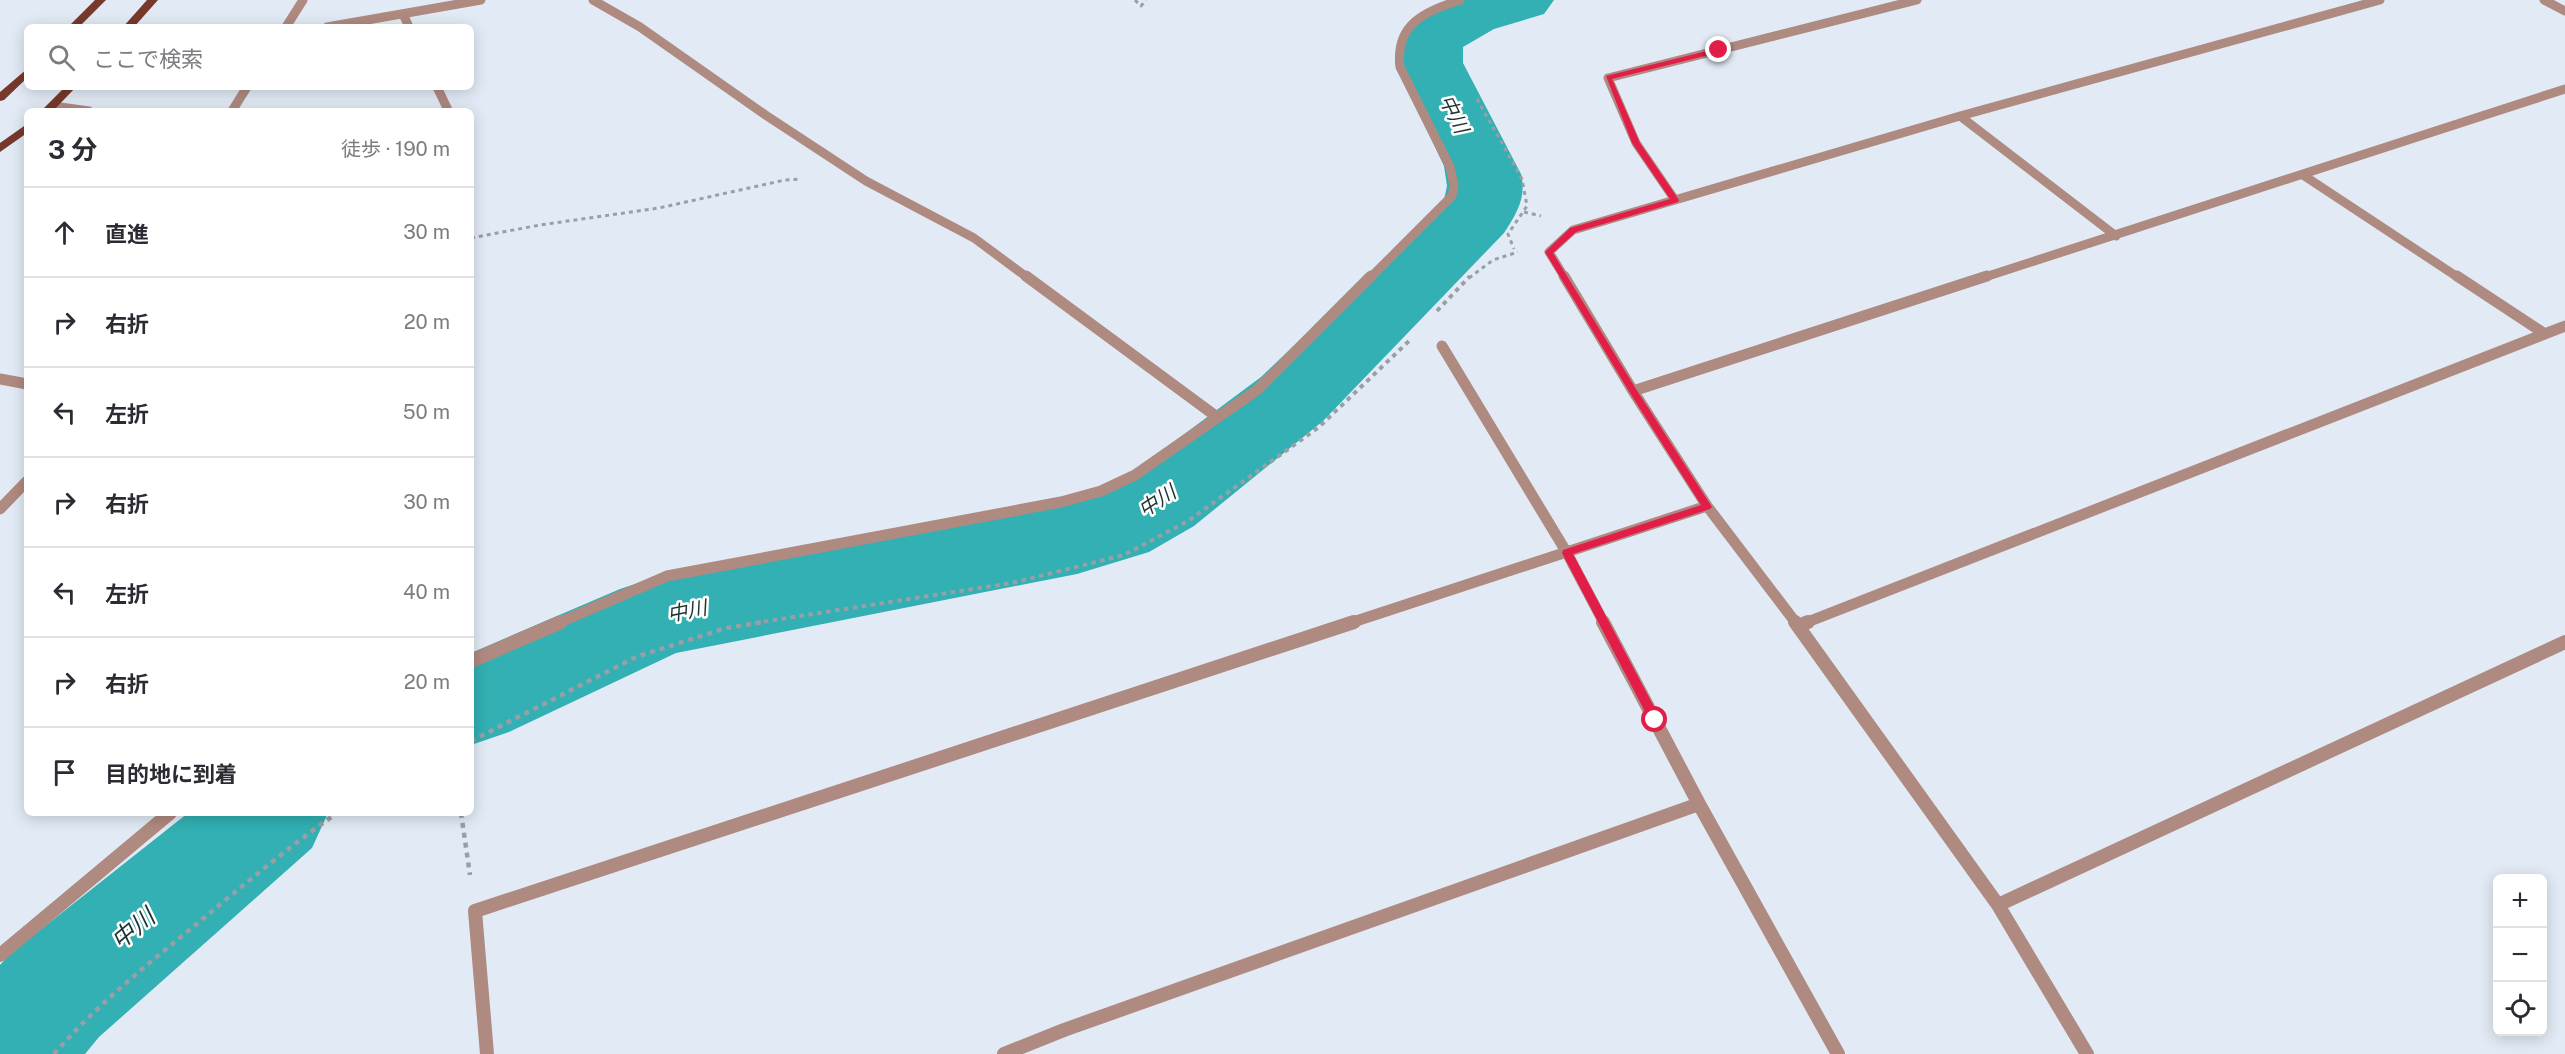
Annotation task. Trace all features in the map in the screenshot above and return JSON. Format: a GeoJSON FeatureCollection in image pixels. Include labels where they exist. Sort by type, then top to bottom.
{"type":"FeatureCollection","features":[{"type":"Feature","properties":{"kind":"main road"},"geometry":{"type":"LineString","coordinates":[[76,24],[101,0]]}},
{"type":"Feature","properties":{"kind":"main road"},"geometry":{"type":"LineString","coordinates":[[131,24],[153,0]]}},
{"type":"Feature","properties":{"kind":"main road"},"geometry":{"type":"LineString","coordinates":[[0,97],[24,75]]}},
{"type":"Feature","properties":{"kind":"main road"},"geometry":{"type":"LineString","coordinates":[[51,108],[68,90]]}},
{"type":"Feature","properties":{"kind":"main road"},"geometry":{"type":"LineString","coordinates":[[0,149],[24,129]]}},
{"type":"Feature","properties":{"kind":"street"},"geometry":{"type":"LineString","coordinates":[[288,24],[303,0]]}},
{"type":"Feature","properties":{"kind":"street"},"geometry":{"type":"LineString","coordinates":[[345,24],[481,0]]}},
{"type":"Feature","properties":{"kind":"street"},"geometry":{"type":"LineString","coordinates":[[593,0],[640,27],[767,116],[866,181],[974,238],[1217,417]]}},
{"type":"Feature","properties":{"kind":"street"},"geometry":{"type":"LineString","coordinates":[[474,660],[667,576],[1060,502],[1101,491],[1135,475],[1257,390],[1452,196],[1454,185],[1450,167],[1400,67],[1397,52],[1401,38],[1410,24],[1424,14],[1460,0]]}},
{"type":"Feature","properties":{"kind":"street"},"geometry":{"type":"LineString","coordinates":[[1675,200],[1636,143],[1608,78],[1917,0]]}},
{"type":"Feature","properties":{"kind":"street"},"geometry":{"type":"LineString","coordinates":[[2348,0],[2358,6]]}},
{"type":"Feature","properties":{"kind":"street"},"geometry":{"type":"LineString","coordinates":[[2087,1054],[1998,905],[1798,626],[1707,507],[1633,391],[1549,252],[1573,230],[1960,116],[2380,0]]}},
{"type":"Feature","properties":{"kind":"street"},"geometry":{"type":"LineString","coordinates":[[2544,0],[2565,11]]}},
{"type":"Feature","properties":{"kind":"street"},"geometry":{"type":"LineString","coordinates":[[403,14],[408,24]]}},
{"type":"Feature","properties":{"kind":"street"},"geometry":{"type":"LineString","coordinates":[[1633,391],[2565,89]]}},
{"type":"Feature","properties":{"kind":"street"},"geometry":{"type":"LineString","coordinates":[[234,108],[245,90]]}},
{"type":"Feature","properties":{"kind":"street"},"geometry":{"type":"LineString","coordinates":[[438,90],[447,108]]}},
{"type":"Feature","properties":{"kind":"street"},"geometry":{"type":"LineString","coordinates":[[1960,116],[2116,236]]}},
{"type":"Feature","properties":{"kind":"street"},"geometry":{"type":"LineString","coordinates":[[2303,175],[2545,334]]}},
{"type":"Feature","properties":{"kind":"street"},"geometry":{"type":"LineString","coordinates":[[1798,626],[2565,326]]}},
{"type":"Feature","properties":{"kind":"street"},"geometry":{"type":"LineString","coordinates":[[1442,346],[1567,553],[1699,804],[1838,1054]]}},
{"type":"Feature","properties":{"kind":"street"},"geometry":{"type":"LineString","coordinates":[[0,379],[24,383]]}},
{"type":"Feature","properties":{"kind":"street"},"geometry":{"type":"LineString","coordinates":[[0,509],[24,484]]}},
{"type":"Feature","properties":{"kind":"street"},"geometry":{"type":"LineString","coordinates":[[488,1054],[475,911],[1707,507]]}},
{"type":"Feature","properties":{"kind":"street"},"geometry":{"type":"LineString","coordinates":[[1998,905],[2565,642]]}},
{"type":"Feature","properties":{"kind":"street"},"geometry":{"type":"LineString","coordinates":[[1004,1054],[1075,1026],[1699,804]]}},
{"type":"Feature","properties":{"kind":"street"},"geometry":{"type":"LineString","coordinates":[[0,955],[166,816]]}},
{"type":"Feature","properties":{"kind":"path"},"geometry":{"type":"LineString","coordinates":[[1134,0],[1141,6],[1146,0]]}},
{"type":"Feature","properties":{"kind":"path"},"geometry":{"type":"LineString","coordinates":[[1477,99],[1522,179],[1527,206],[1508,234],[1510,244],[1517,252]]}},
{"type":"Feature","properties":{"kind":"path"},"geometry":{"type":"LineString","coordinates":[[474,237],[540,225],[659,208],[785,180],[808,179]]}},
{"type":"Feature","properties":{"kind":"path"},"geometry":{"type":"LineString","coordinates":[[54,1054],[96,1008],[132,977],[269,864],[333,816]]}},
{"type":"Feature","properties":{"kind":"path"},"geometry":{"type":"LineString","coordinates":[[461,816],[475,911]]}},
{"type":"Feature","properties":{"kind":"waterway","name":"中川"},"geometry":{"type":"LineString","coordinates":[[474,700],[656,617],[1077,537],[1115,526],[1161,501],[1292,399],[1476,216],[1485,192],[1481,166],[1429,63],[1429,47],[1436,36],[1457,21],[1484,10],[1521,0]]}},
{"type":"Feature","properties":{"kind":"waterway","name":"中川"},"geometry":{"type":"LineString","coordinates":[[3,1054],[55,995],[268,816]]}},
{"type":"Feature","properties":{"kind":"route"},"geometry":{"type":"LineString","coordinates":[[1655,720],[1567,553],[1707,507],[1633,391],[1549,252],[1573,230],[1675,200],[1636,143],[1608,78],[1719,50]]}}]}
